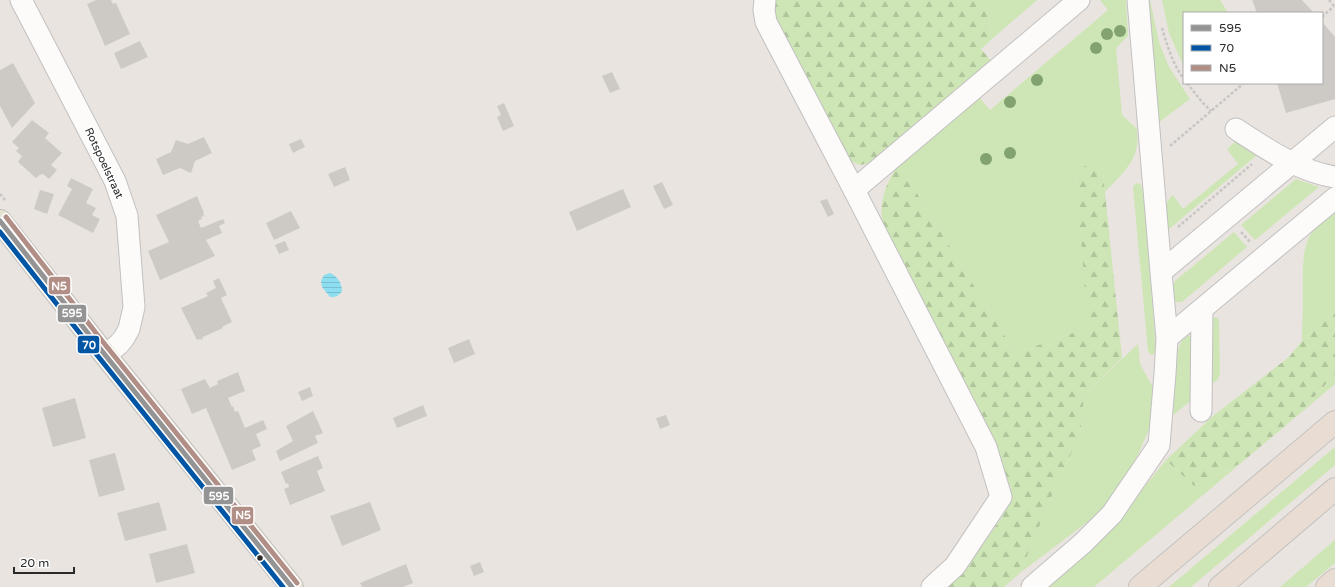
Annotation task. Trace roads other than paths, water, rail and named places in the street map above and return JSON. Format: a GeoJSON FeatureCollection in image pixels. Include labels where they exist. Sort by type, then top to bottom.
{"type":"FeatureCollection","features":[{"type":"Feature","properties":{"kind":"highway"},"geometry":{"type":"LineString","coordinates":[[1140,587],[1335,422]]}},
{"type":"Feature","properties":{"kind":"highway"},"geometry":{"type":"LineString","coordinates":[[1220,587],[1335,489]]}},
{"type":"Feature","properties":{"kind":"highway"},"geometry":{"type":"LineString","coordinates":[[1327,587],[1335,580]]}},
{"type":"Feature","properties":{"kind":"main road"},"geometry":{"type":"LineString","coordinates":[[0,221],[292,587]]}},
{"type":"Feature","properties":{"kind":"street","name":"Rotspoelstraat"},"geometry":{"type":"LineString","coordinates":[[21,0],[115,181],[127,216],[134,307],[129,329],[124,338],[106,355]]}},
{"type":"Feature","properties":{"kind":"street"},"geometry":{"type":"LineString","coordinates":[[765,0],[764,10],[766,22],[986,447],[1001,497],[955,566],[932,587]]}},
{"type":"Feature","properties":{"kind":"street"},"geometry":{"type":"LineString","coordinates":[[854,190],[1079,0]]}},
{"type":"Feature","properties":{"kind":"street"},"geometry":{"type":"LineString","coordinates":[[1032,587],[1083,543],[1112,514],[1159,445],[1167,338],[1138,0]]}},
{"type":"Feature","properties":{"kind":"street"},"geometry":{"type":"LineString","coordinates":[[1162,272],[1335,128]]}},
{"type":"Feature","properties":{"kind":"street"},"geometry":{"type":"LineString","coordinates":[[1236,129],[1269,150],[1293,162],[1326,175],[1335,176]]}},
{"type":"Feature","properties":{"kind":"street"},"geometry":{"type":"LineString","coordinates":[[1167,338],[1335,198]]}},
{"type":"Feature","properties":{"kind":"street"},"geometry":{"type":"LineString","coordinates":[[1201,411],[1202,309]]}},
{"type":"Feature","properties":{"kind":"water"},"geometry":{"type":"Polygon","coordinates":[[[330,273],[339,280],[342,288],[340,294],[334,297],[330,297],[322,287],[321,281],[324,275],[330,273]]]}}]}
